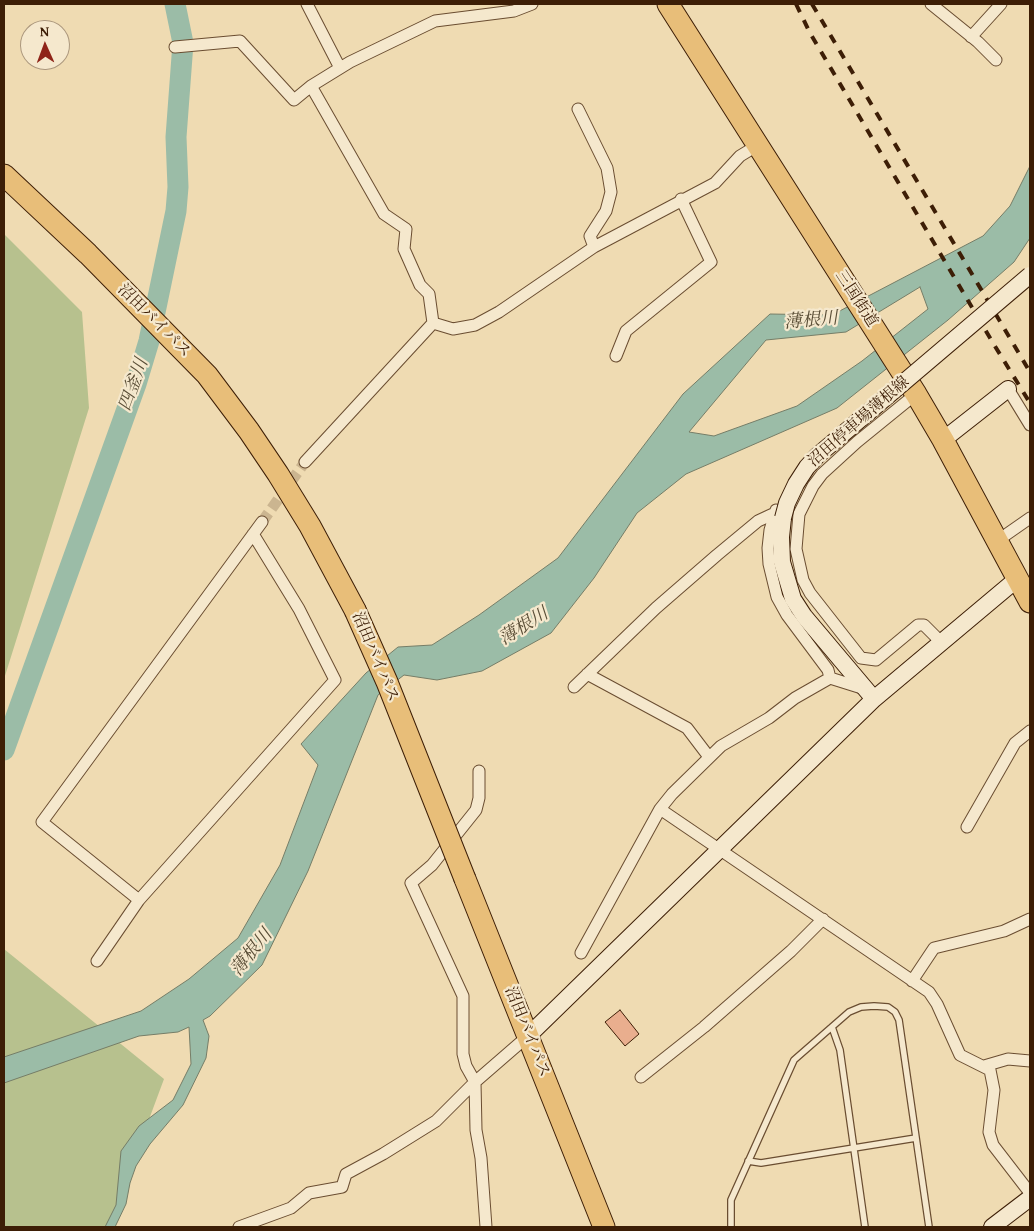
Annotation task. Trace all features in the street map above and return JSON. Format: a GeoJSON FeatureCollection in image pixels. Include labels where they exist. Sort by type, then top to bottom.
{"type":"FeatureCollection","features":[{"type":"Feature","properties":{"kind":"highway","name":"三国街道"},"geometry":{"type":"LineString","coordinates":[[668,4],[905,375],[943,440],[1030,602]]}},
{"type":"Feature","properties":{"kind":"highway","name":"沼田バイパス"},"geometry":{"type":"LineString","coordinates":[[4,175],[88,254],[207,375],[250,431],[310,526],[355,610],[387,682],[604,1227]]}},
{"type":"Feature","properties":{"kind":"main road","name":"沼田停車場薄根線"},"geometry":{"type":"LineString","coordinates":[[869,694],[804,616],[793,598],[782,562],[778,516],[807,466],[817,456],[1030,276]]}},
{"type":"Feature","properties":{"kind":"main road"},"geometry":{"type":"LineString","coordinates":[[943,440],[1008,389]]}},
{"type":"Feature","properties":{"kind":"main road"},"geometry":{"type":"LineString","coordinates":[[528,1036],[719,848],[869,694],[941,642],[1017,578]]}},
{"type":"Feature","properties":{"kind":"main road"},"geometry":{"type":"LineString","coordinates":[[992,1227],[1030,1198]]}},
{"type":"Feature","properties":{"kind":"street"},"geometry":{"type":"LineString","coordinates":[[307,4],[340,68]]}},
{"type":"Feature","properties":{"kind":"street"},"geometry":{"type":"LineString","coordinates":[[175,47],[240,41],[294,100],[311,86],[340,68],[435,21],[514,11],[532,4]]}},
{"type":"Feature","properties":{"kind":"street"},"geometry":{"type":"LineString","coordinates":[[932,4],[996,60]]}},
{"type":"Feature","properties":{"kind":"street"},"geometry":{"type":"LineString","coordinates":[[971,37],[1001,4]]}},
{"type":"Feature","properties":{"kind":"street"},"geometry":{"type":"LineString","coordinates":[[311,86],[384,214],[406,229],[404,249],[420,285],[429,294],[434,323]]}},
{"type":"Feature","properties":{"kind":"street"},"geometry":{"type":"LineString","coordinates":[[578,109],[607,168],[611,192],[606,212],[590,236],[594,247]]}},
{"type":"Feature","properties":{"kind":"street"},"geometry":{"type":"LineString","coordinates":[[434,323],[453,329],[475,325],[499,312],[594,247],[715,182],[740,156],[758,145]]}},
{"type":"Feature","properties":{"kind":"street"},"geometry":{"type":"LineString","coordinates":[[616,356],[626,332],[711,262],[681,199]]}},
{"type":"Feature","properties":{"kind":"street"},"geometry":{"type":"LineString","coordinates":[[305,462],[434,323]]}},
{"type":"Feature","properties":{"kind":"street"},"geometry":{"type":"LineString","coordinates":[[1008,389],[1030,425]]}},
{"type":"Feature","properties":{"kind":"street"},"geometry":{"type":"LineString","coordinates":[[916,394],[857,442],[822,474],[813,486],[799,514],[796,549],[803,580],[810,593],[861,658],[876,660],[918,625],[924,625],[941,642]]}},
{"type":"Feature","properties":{"kind":"street"},"geometry":{"type":"LineString","coordinates":[[813,486],[777,508],[778,516],[768,548],[769,564],[777,597],[787,615],[828,670],[830,678]]}},
{"type":"Feature","properties":{"kind":"street"},"geometry":{"type":"LineString","coordinates":[[574,687],[656,608],[716,555],[758,521],[778,516]]}},
{"type":"Feature","properties":{"kind":"street"},"geometry":{"type":"LineString","coordinates":[[997,541],[1030,518]]}},
{"type":"Feature","properties":{"kind":"street"},"geometry":{"type":"LineString","coordinates":[[138,900],[42,822],[262,522]]}},
{"type":"Feature","properties":{"kind":"street"},"geometry":{"type":"LineString","coordinates":[[97,961],[138,900],[334,680],[299,609],[253,534]]}},
{"type":"Feature","properties":{"kind":"street"},"geometry":{"type":"LineString","coordinates":[[587,674],[687,728],[709,757]]}},
{"type":"Feature","properties":{"kind":"street"},"geometry":{"type":"LineString","coordinates":[[830,678],[869,694]]}},
{"type":"Feature","properties":{"kind":"street"},"geometry":{"type":"LineString","coordinates":[[581,953],[660,809],[672,794],[721,746],[769,718],[795,698],[830,678]]}},
{"type":"Feature","properties":{"kind":"street"},"geometry":{"type":"LineString","coordinates":[[967,828],[1015,742],[1030,731]]}},
{"type":"Feature","properties":{"kind":"street"},"geometry":{"type":"LineString","coordinates":[[479,771],[479,798],[476,810],[432,866],[411,883],[463,996],[463,1054],[466,1066],[475,1082],[476,1130],[481,1158],[486,1227]]}},
{"type":"Feature","properties":{"kind":"street"},"geometry":{"type":"LineString","coordinates":[[660,809],[928,992],[936,1004],[960,1055],[990,1070],[994,1090],[989,1132],[993,1145],[1030,1193]]}},
{"type":"Feature","properties":{"kind":"street"},"geometry":{"type":"LineString","coordinates":[[641,1077],[711,1021],[792,950],[823,919]]}},
{"type":"Feature","properties":{"kind":"street"},"geometry":{"type":"LineString","coordinates":[[912,981],[934,948],[1004,931],[1030,919]]}},
{"type":"Feature","properties":{"kind":"street"},"geometry":{"type":"LineString","coordinates":[[239,1227],[291,1208],[309,1193],[342,1187],[346,1174],[436,1122],[475,1082],[528,1036]]}},
{"type":"Feature","properties":{"kind":"street"},"geometry":{"type":"LineString","coordinates":[[984,1066],[1008,1058],[1030,1061]]}},
{"type":"Feature","properties":{"kind":"lane"},"geometry":{"type":"LineString","coordinates":[[731,1227],[730,1200],[794,1060],[849,1012],[861,1007],[888,1007],[895,1012],[898,1020],[929,1227]]}},
{"type":"Feature","properties":{"kind":"lane"},"geometry":{"type":"LineString","coordinates":[[832,1027],[840,1050],[865,1227]]}},
{"type":"Feature","properties":{"kind":"lane"},"geometry":{"type":"LineString","coordinates":[[748,1161],[760,1162],[916,1138]]}},
{"type":"Feature","properties":{"kind":"shaded area"},"geometry":{"type":"Polygon","coordinates":[[[4,234],[82,312],[89,408],[4,679],[4,234]]]}},
{"type":"Feature","properties":{"kind":"shaded area"},"geometry":{"type":"Polygon","coordinates":[[[4,949],[164,1079],[109,1227],[4,1227],[4,949]]]}},
{"type":"Feature","properties":{"kind":"water","name":"薄根川"},"geometry":{"type":"Polygon","coordinates":[[[1030,166],[1030,238],[1014,262],[948,320],[837,408],[686,474],[637,513],[594,578],[551,633],[482,671],[437,680],[404,675],[378,695],[308,871],[262,965],[210,1016],[203,1020],[209,1036],[206,1058],[183,1105],[150,1144],[136,1166],[126,1204],[115,1227],[105,1227],[116,1205],[121,1151],[139,1126],[173,1100],[191,1064],[189,1027],[178,1032],[139,1036],[4,1083],[4,1057],[141,1011],[189,979],[238,938],[280,865],[318,765],[301,744],[366,673],[398,647],[432,645],[479,615],[558,558],[683,394],[770,314],[832,315],[983,236],[1010,206],[1030,166]],[[920,287],[846,332],[766,340],[689,432],[714,436],[797,406],[862,361],[928,309],[920,287]]]}},
{"type":"Feature","properties":{"kind":"building"},"geometry":{"type":"Polygon","coordinates":[[[620,1010],[639,1034],[625,1046],[605,1022],[620,1010]]]}},
{"type":"Feature","properties":{"kind":"waterway","name":"四釜川"},"geometry":{"type":"LineString","coordinates":[[4,750],[136,384],[149,341],[176,211],[178,187],[176,137],[183,43],[175,4]]}},
{"type":"Feature","properties":{"kind":"tunnel"},"geometry":{"type":"LineString","coordinates":[[262,522],[305,462]]}},
{"type":"Feature","properties":{"kind":"railway"},"geometry":{"type":"LineString","coordinates":[[796,4],[810,33],[1030,403]]}},
{"type":"Feature","properties":{"kind":"railway"},"geometry":{"type":"LineString","coordinates":[[812,4],[1030,372]]}}]}
